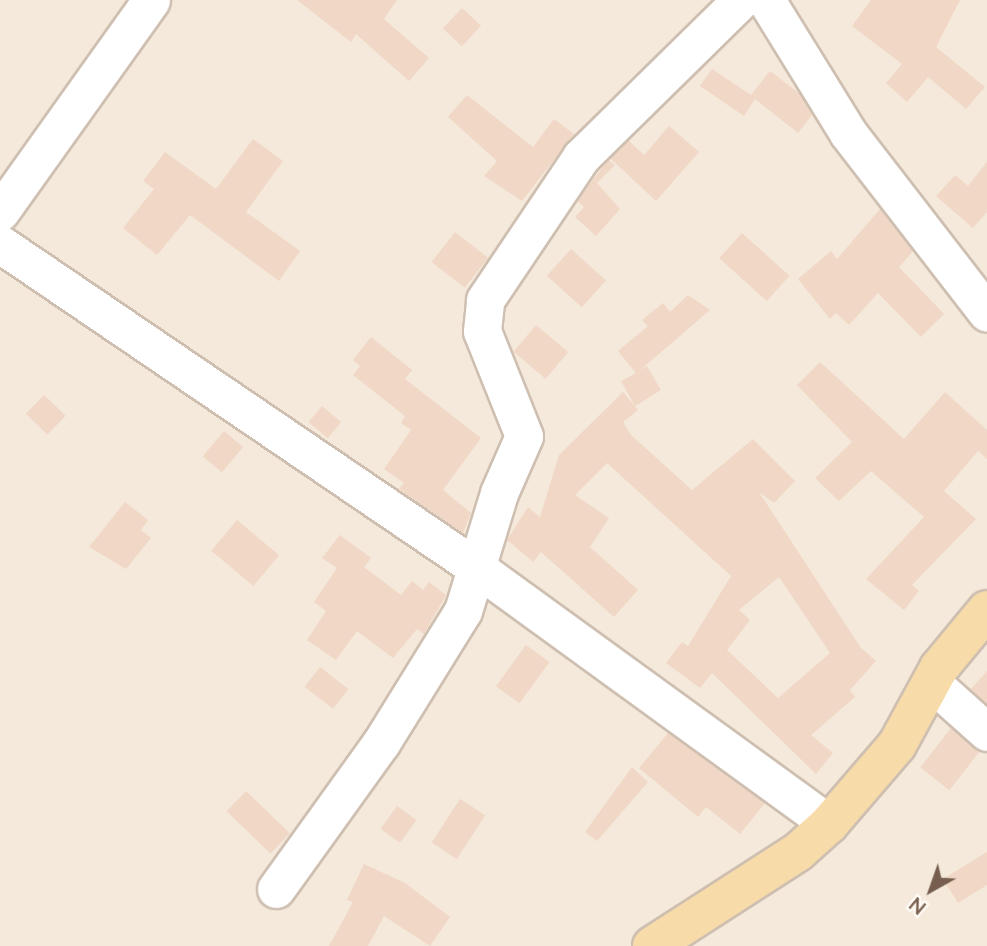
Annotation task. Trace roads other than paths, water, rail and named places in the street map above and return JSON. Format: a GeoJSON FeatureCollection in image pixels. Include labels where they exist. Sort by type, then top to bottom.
{"type":"FeatureCollection","features":[{"type":"Feature","properties":{"kind":"main road"},"geometry":{"type":"LineString","coordinates":[[652,946],[798,852],[830,824],[897,745],[931,682],[987,610]]}},
{"type":"Feature","properties":{"kind":"street"},"geometry":{"type":"LineString","coordinates":[[0,212],[151,0]]}},
{"type":"Feature","properties":{"kind":"street"},"geometry":{"type":"LineString","coordinates":[[276,890],[423,678],[463,611],[524,436],[482,331],[485,300],[581,157],[741,0]]}},
{"type":"Feature","properties":{"kind":"street"},"geometry":{"type":"LineString","coordinates":[[766,0],[848,133],[987,313]]}},
{"type":"Feature","properties":{"kind":"street"},"geometry":{"type":"LineString","coordinates":[[0,244],[477,568],[830,824]]}},
{"type":"Feature","properties":{"kind":"street"},"geometry":{"type":"LineString","coordinates":[[931,682],[987,732]]}}]}
